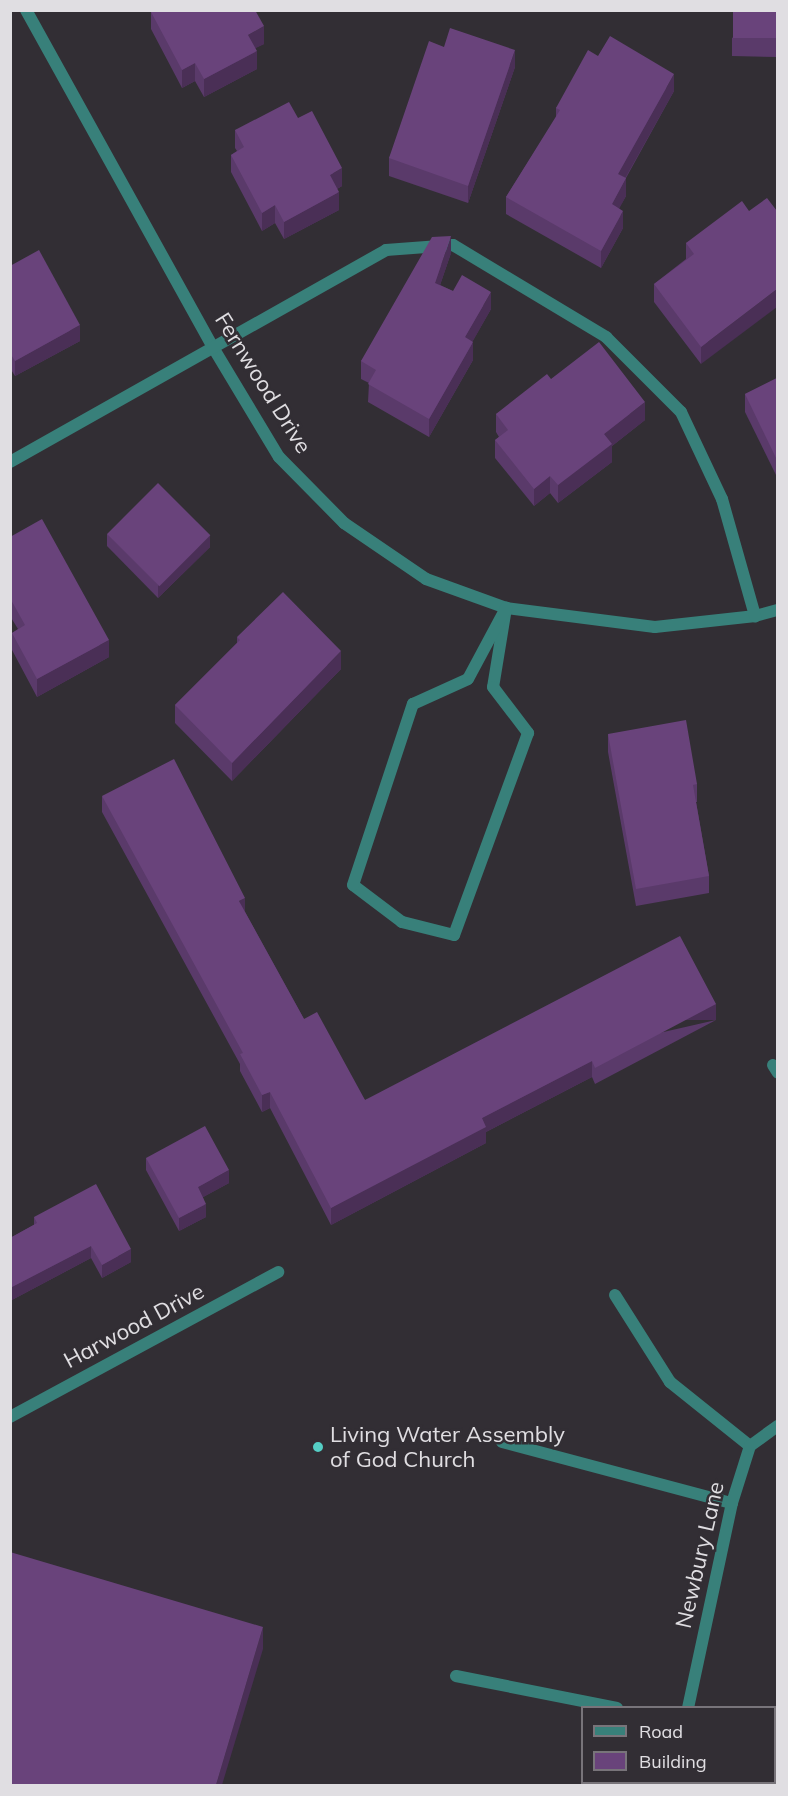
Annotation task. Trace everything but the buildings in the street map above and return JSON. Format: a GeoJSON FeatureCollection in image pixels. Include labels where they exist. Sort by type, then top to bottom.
{"type":"FeatureCollection","features":[{"type":"Feature","properties":{"kind":"street","name":"Fernwood Drive"},"geometry":{"type":"LineString","coordinates":[[26,10],[214,349],[279,457],[344,524],[426,579],[506,608],[655,627],[755,616],[777,610]]}},
{"type":"Feature","properties":{"kind":"street"},"geometry":{"type":"LineString","coordinates":[[10,462],[386,250],[453,245],[606,337],[681,412],[722,499],[755,616]]}},
{"type":"Feature","properties":{"kind":"street"},"geometry":{"type":"LineString","coordinates":[[506,608],[493,687],[528,733],[454,935],[402,922],[353,885],[413,704],[468,679],[506,608]]}},
{"type":"Feature","properties":{"kind":"street","name":"Harwood Drive"},"geometry":{"type":"LineString","coordinates":[[10,1417],[278,1272]]}},
{"type":"Feature","properties":{"kind":"street"},"geometry":{"type":"LineString","coordinates":[[615,1295],[670,1382],[750,1446],[777,1426]]}},
{"type":"Feature","properties":{"kind":"street"},"geometry":{"type":"LineString","coordinates":[[502,1442],[732,1503]]}},
{"type":"Feature","properties":{"kind":"street","name":"Newbury Lane"},"geometry":{"type":"LineString","coordinates":[[687,1706],[732,1503],[750,1446]]}},
{"type":"Feature","properties":{"kind":"street"},"geometry":{"type":"LineString","coordinates":[[456,1676],[612,1706]]}},
{"type":"Feature","properties":{"kind":"place","name":"Living Water Assembly of God Church"},"geometry":{"type":"Point","coordinates":[318,1447]}}]}
